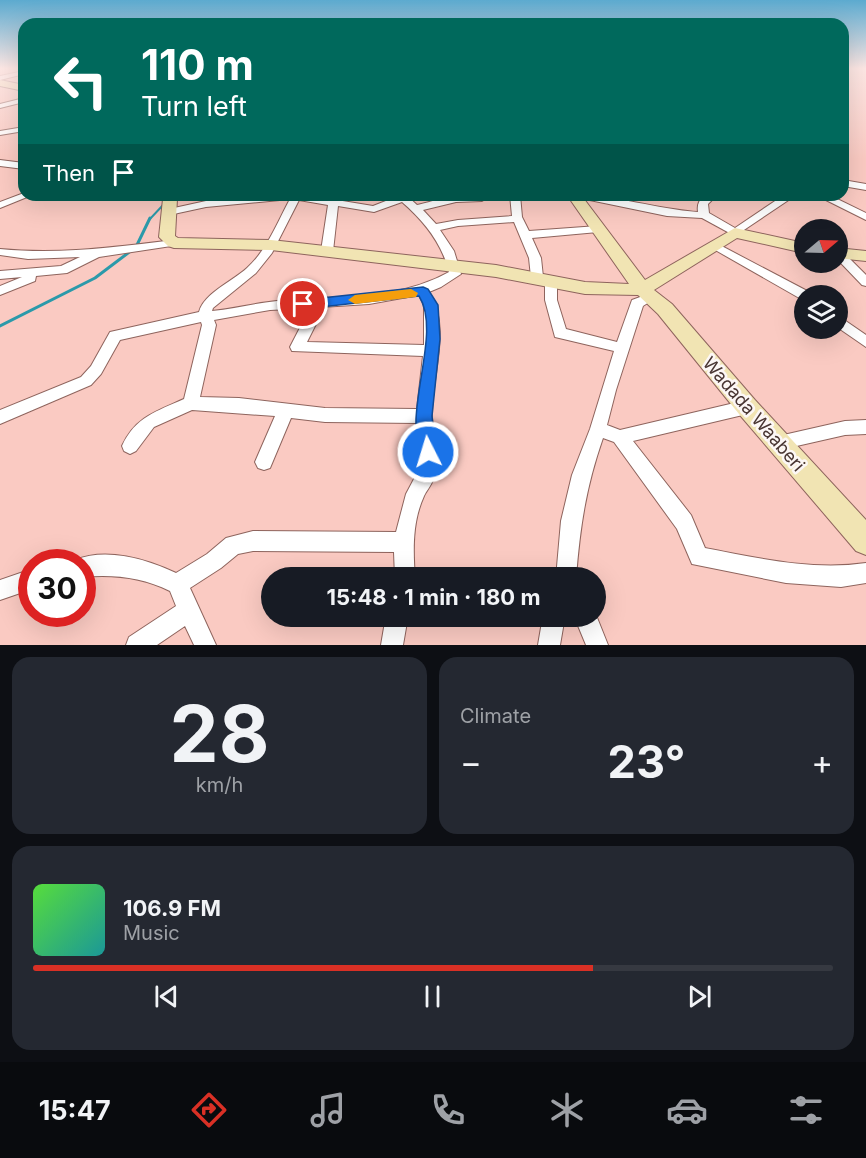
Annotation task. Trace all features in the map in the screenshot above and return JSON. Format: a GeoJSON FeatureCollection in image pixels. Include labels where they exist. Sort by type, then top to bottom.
{"type":"FeatureCollection","features":[{"type":"Feature","properties":{"kind":"street"},"geometry":{"type":"LineString","coordinates":[[2,106],[18,102]]}},
{"type":"Feature","properties":{"kind":"street"},"geometry":{"type":"LineString","coordinates":[[0,133],[18,130]]}},
{"type":"Feature","properties":{"kind":"street"},"geometry":{"type":"LineString","coordinates":[[0,163],[18,165]]}},
{"type":"Feature","properties":{"kind":"street"},"geometry":{"type":"LineString","coordinates":[[849,184],[866,187]]}},
{"type":"Feature","properties":{"kind":"street"},"geometry":{"type":"LineString","coordinates":[[849,192],[866,195]]}},
{"type":"Feature","properties":{"kind":"street"},"geometry":{"type":"LineString","coordinates":[[0,205],[18,198]]}},
{"type":"Feature","properties":{"kind":"street"},"geometry":{"type":"LineString","coordinates":[[174,243],[167,237],[168,203],[206,204],[239,201]]}},
{"type":"Feature","properties":{"kind":"street"},"geometry":{"type":"LineString","coordinates":[[191,403],[209,325],[205,315],[207,306],[252,270],[271,245],[293,201]]}},
{"type":"Feature","properties":{"kind":"street"},"geometry":{"type":"LineString","coordinates":[[326,201],[327,251]]}},
{"type":"Feature","properties":{"kind":"street"},"geometry":{"type":"LineString","coordinates":[[0,417],[86,381],[96,370],[115,336],[192,316],[423,292],[455,274],[432,228],[407,201],[374,209],[336,201]]}},
{"type":"Feature","properties":{"kind":"street"},"geometry":{"type":"LineString","coordinates":[[482,201],[482,204],[494,221]]}},
{"type":"Feature","properties":{"kind":"street"},"geometry":{"type":"LineString","coordinates":[[516,201],[518,219],[544,279],[560,333],[622,348]]}},
{"type":"Feature","properties":{"kind":"street","name":"Wadada Waaberi"},"geometry":{"type":"LineString","coordinates":[[578,201],[646,293],[665,309],[747,408],[866,541]]}},
{"type":"Feature","properties":{"kind":"street"},"geometry":{"type":"LineString","coordinates":[[609,201],[658,211],[704,215],[735,233],[794,246]]}},
{"type":"Feature","properties":{"kind":"street"},"geometry":{"type":"LineString","coordinates":[[704,201],[701,208],[704,215]]}},
{"type":"Feature","properties":{"kind":"street"},"geometry":{"type":"LineString","coordinates":[[567,567],[571,521],[581,475],[598,429],[637,303],[646,293],[714,245],[782,201]]}},
{"type":"Feature","properties":{"kind":"street"},"geometry":{"type":"LineString","coordinates":[[834,201],[866,217]]}},
{"type":"Feature","properties":{"kind":"street"},"geometry":{"type":"LineString","coordinates":[[432,228],[518,219]]}},
{"type":"Feature","properties":{"kind":"street"},"geometry":{"type":"LineString","coordinates":[[526,235],[598,229]]}},
{"type":"Feature","properties":{"kind":"street"},"geometry":{"type":"LineString","coordinates":[[0,252],[28,255],[99,253],[174,243],[271,245],[646,293]]}},
{"type":"Feature","properties":{"kind":"street"},"geometry":{"type":"LineString","coordinates":[[714,245],[794,289]]}},
{"type":"Feature","properties":{"kind":"street"},"geometry":{"type":"LineString","coordinates":[[0,275],[63,270],[99,253]]}},
{"type":"Feature","properties":{"kind":"street"},"geometry":{"type":"LineString","coordinates":[[848,254],[866,256]]}},
{"type":"Feature","properties":{"kind":"street"},"geometry":{"type":"LineString","coordinates":[[848,264],[866,282]]}},
{"type":"Feature","properties":{"kind":"street"},"geometry":{"type":"LineString","coordinates":[[0,291],[44,273]]}},
{"type":"Feature","properties":{"kind":"street"},"geometry":{"type":"LineString","coordinates":[[404,567],[403,542],[415,494],[423,480],[427,466],[424,416],[432,351],[431,305],[423,292]]}},
{"type":"Feature","properties":{"kind":"street"},"geometry":{"type":"LineString","coordinates":[[315,303],[314,314],[297,347],[432,351]]}},
{"type":"Feature","properties":{"kind":"street"},"geometry":{"type":"LineString","coordinates":[[848,328],[866,342]]}},
{"type":"Feature","properties":{"kind":"street"},"geometry":{"type":"LineString","coordinates":[[130,446],[139,430],[148,422],[191,403],[239,405],[285,412],[424,416]]}},
{"type":"Feature","properties":{"kind":"street"},"geometry":{"type":"LineString","coordinates":[[598,429],[620,437],[747,408]]}},
{"type":"Feature","properties":{"kind":"street"},"geometry":{"type":"LineString","coordinates":[[264,462],[285,412]]}},
{"type":"Feature","properties":{"kind":"street"},"geometry":{"type":"LineString","coordinates":[[779,443],[845,428],[866,427]]}},
{"type":"Feature","properties":{"kind":"street"},"geometry":{"type":"LineString","coordinates":[[620,437],[684,522],[699,557],[786,573],[841,577],[866,573]]}},
{"type":"Feature","properties":{"kind":"street"},"geometry":{"type":"LineString","coordinates":[[177,584],[214,561],[233,545],[253,542],[403,542]]}},
{"type":"Feature","properties":{"kind":"street"},"geometry":{"type":"LineString","coordinates":[[96,565],[138,567],[177,584],[205,645]]}},
{"type":"Feature","properties":{"kind":"street"},"geometry":{"type":"LineString","coordinates":[[0,590],[18,584]]}},
{"type":"Feature","properties":{"kind":"street"},"geometry":{"type":"LineString","coordinates":[[137,645],[190,610]]}},
{"type":"Feature","properties":{"kind":"street"},"geometry":{"type":"LineString","coordinates":[[392,645],[396,627]]}},
{"type":"Feature","properties":{"kind":"street"},"geometry":{"type":"LineString","coordinates":[[549,645],[552,627]]}},
{"type":"Feature","properties":{"kind":"street"},"geometry":{"type":"LineString","coordinates":[[590,627],[597,645]]}},
{"type":"Feature","properties":{"kind":"waterway"},"geometry":{"type":"LineString","coordinates":[[149,220],[164,204]]}},
{"type":"Feature","properties":{"kind":"waterway"},"geometry":{"type":"LineString","coordinates":[[0,326],[95,278],[136,247],[149,220]]}},
{"type":"Feature","properties":{"kind":"slow traffic"},"geometry":{"type":"LineString","coordinates":[[355,300],[411,293]]}},
{"type":"Feature","properties":{"kind":"route"},"geometry":{"type":"LineString","coordinates":[[303,304],[382,298],[423,292],[431,305],[432,328],[424,416],[428,452]]}}]}
